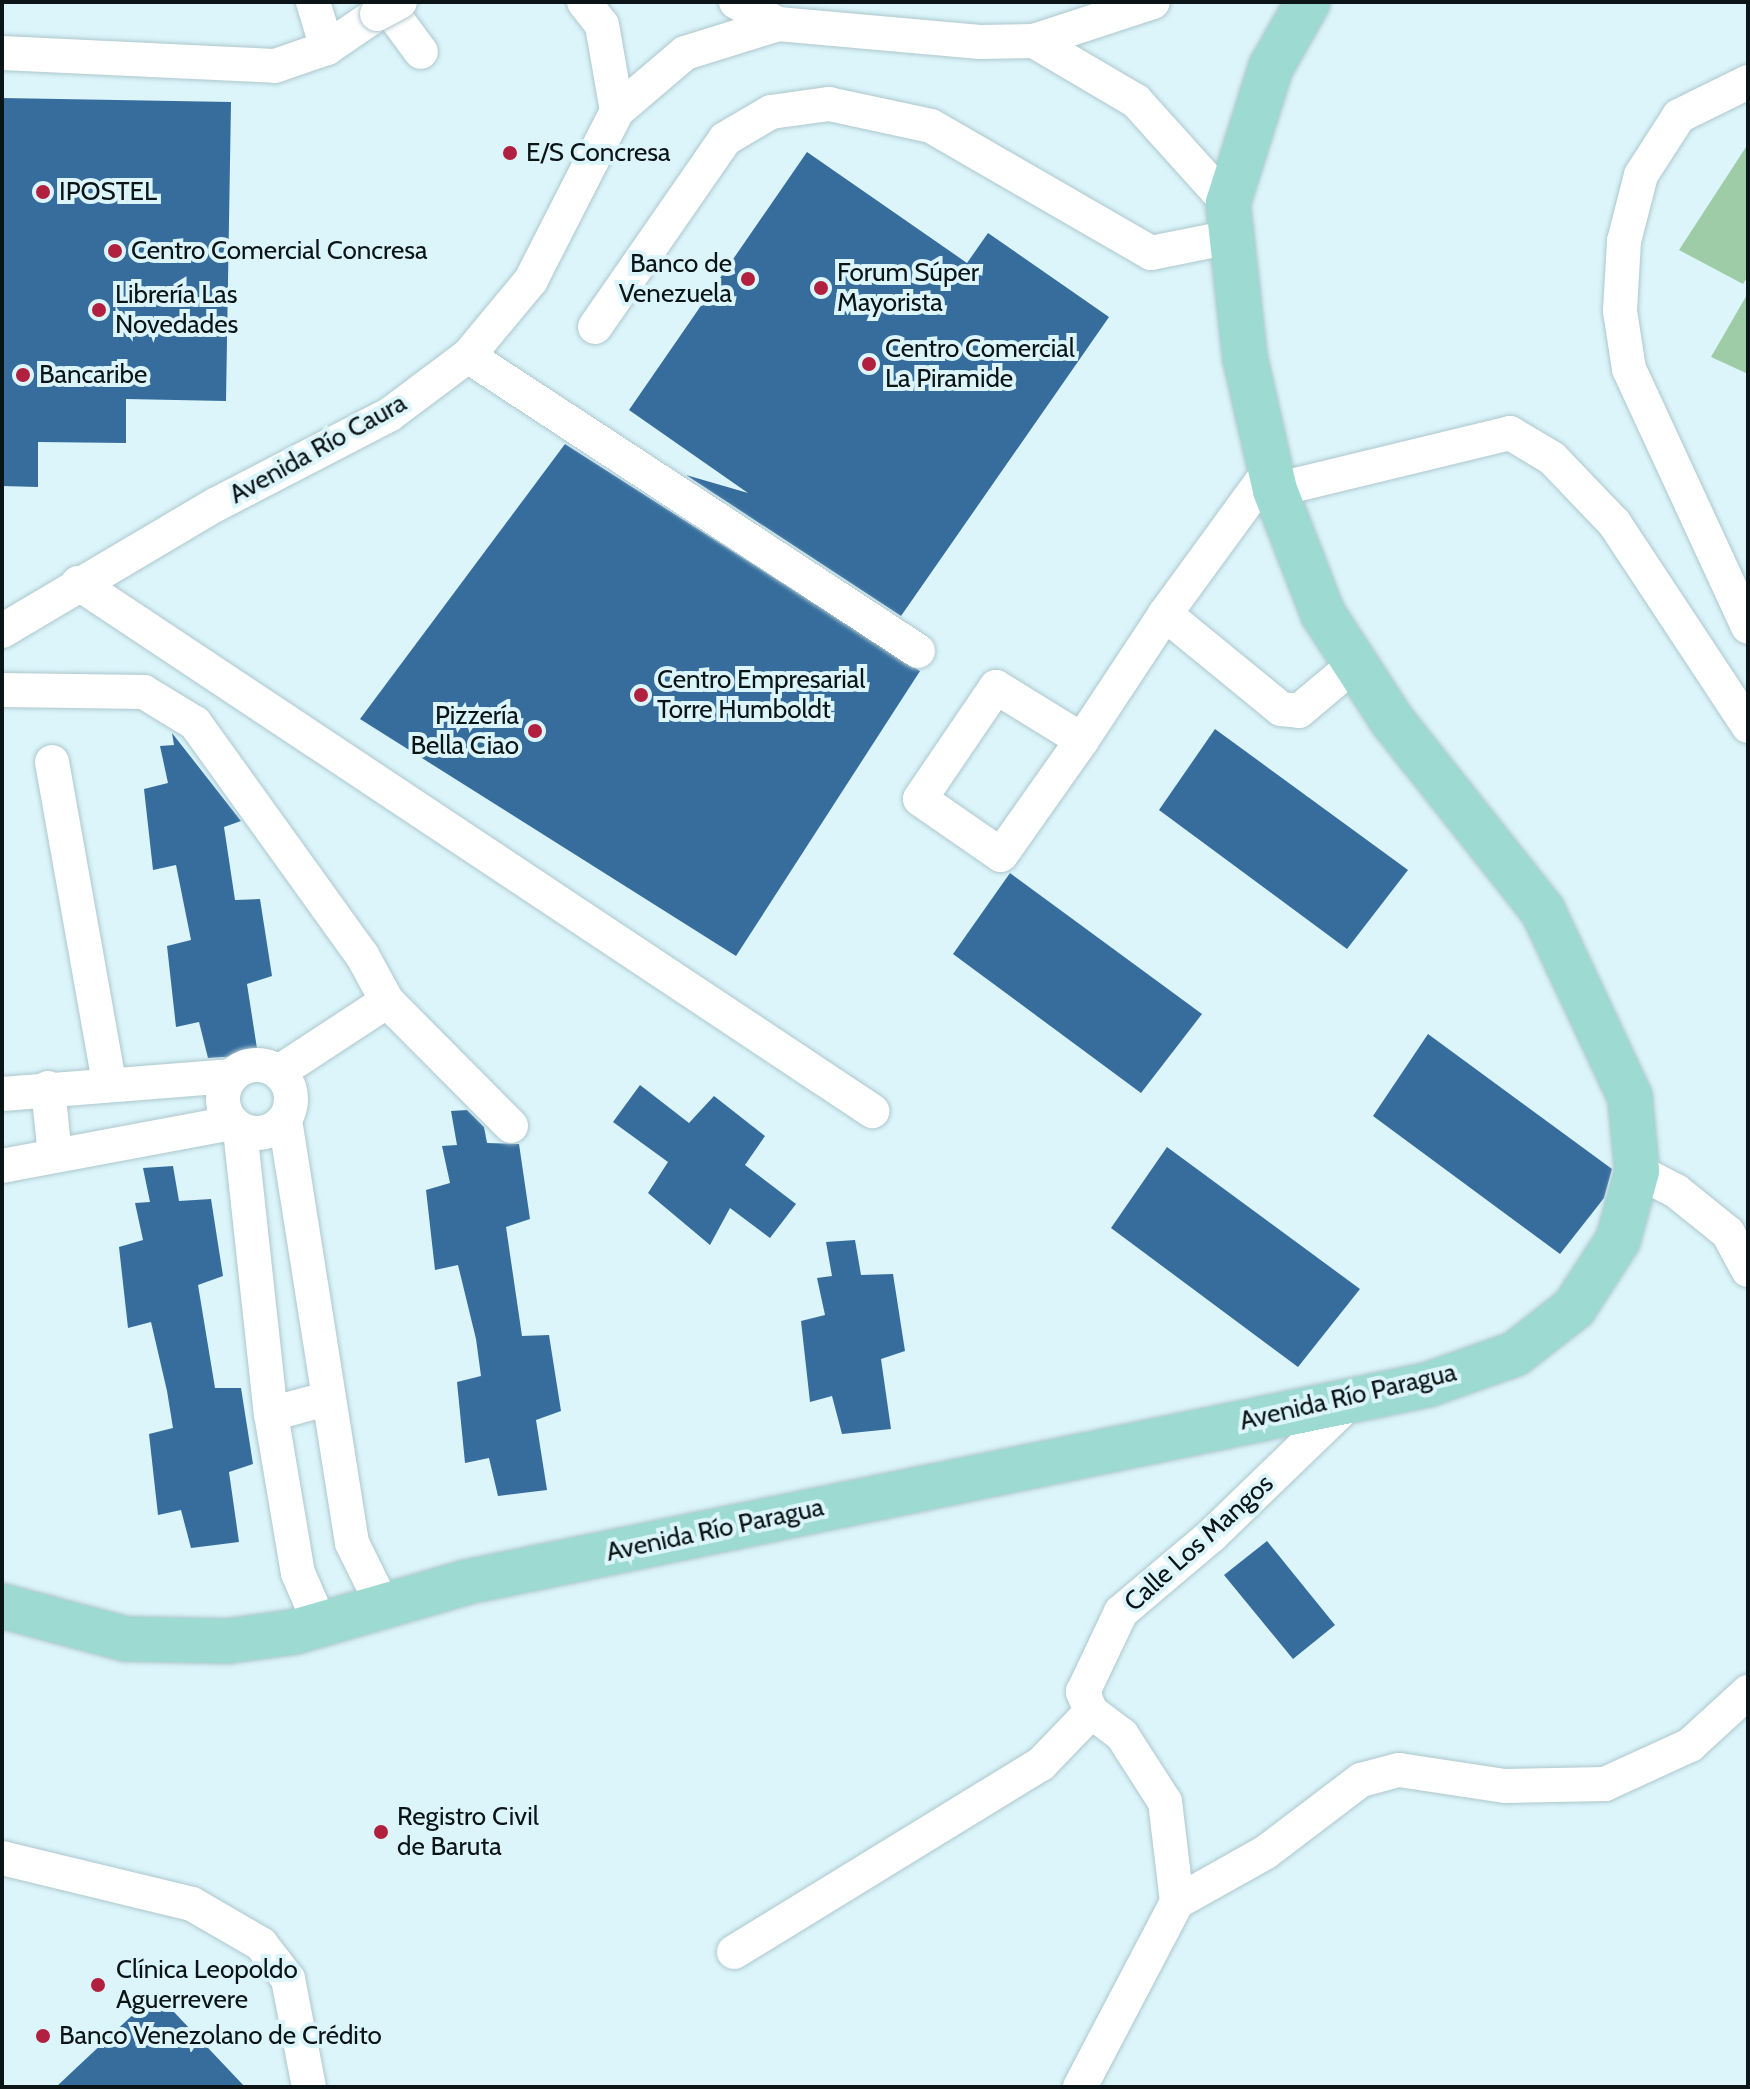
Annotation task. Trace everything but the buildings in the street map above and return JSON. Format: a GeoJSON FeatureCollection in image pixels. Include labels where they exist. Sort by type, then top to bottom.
{"type":"FeatureCollection","features":[{"type":"Feature","properties":{"kind":"main road"},"geometry":{"type":"LineString","coordinates":[[1230,220],[1271,67],[1308,2]]}},
{"type":"Feature","properties":{"kind":"main road","name":"Avenida Río Paragua"},"geometry":{"type":"LineString","coordinates":[[2,1606],[126,1639],[228,1641],[320,1624],[467,1582],[1427,1385],[1515,1354],[1574,1308],[1618,1240],[1637,1171],[1630,1097],[1543,911],[1393,722],[1323,614],[1272,480],[1245,358],[1230,220]]}},
{"type":"Feature","properties":{"kind":"street"},"geometry":{"type":"LineString","coordinates":[[313,2],[327,48]]}},
{"type":"Feature","properties":{"kind":"street"},"geometry":{"type":"LineString","coordinates":[[584,2],[602,25],[617,111]]}},
{"type":"Feature","properties":{"kind":"street"},"geometry":{"type":"LineString","coordinates":[[736,2],[778,24],[980,42],[1034,41],[1153,2]]}},
{"type":"Feature","properties":{"kind":"street"},"geometry":{"type":"LineString","coordinates":[[2,53],[275,66],[327,48],[387,6],[421,52]]}},
{"type":"Feature","properties":{"kind":"street","name":"Avenida Río Caura"},"geometry":{"type":"LineString","coordinates":[[2,631],[78,583],[389,415],[468,356],[531,280],[617,111],[685,53],[778,24]]}},
{"type":"Feature","properties":{"kind":"street"},"geometry":{"type":"LineString","coordinates":[[595,327],[725,139],[771,112],[829,104],[931,126],[1151,253],[1230,220],[1136,101],[1034,41]]}},
{"type":"Feature","properties":{"kind":"street"},"geometry":{"type":"LineString","coordinates":[[1748,82],[1679,116],[1641,175],[1624,241],[1620,311],[1629,369],[1748,627]]}},
{"type":"Feature","properties":{"kind":"street"},"geometry":{"type":"LineString","coordinates":[[468,356],[918,651]]}},
{"type":"Feature","properties":{"kind":"street"},"geometry":{"type":"LineString","coordinates":[[1082,740],[996,687],[920,799],[1001,855],[1082,740],[1165,614],[1272,480],[1510,433],[1552,458],[1615,524],[1748,726]]}},
{"type":"Feature","properties":{"kind":"street"},"geometry":{"type":"LineString","coordinates":[[78,583],[872,1111]]}},
{"type":"Feature","properties":{"kind":"street"},"geometry":{"type":"LineString","coordinates":[[1165,614],[1281,709],[1299,711],[1355,664]]}},
{"type":"Feature","properties":{"kind":"street"},"geometry":{"type":"LineString","coordinates":[[2,690],[144,692],[195,723],[362,955],[387,1001],[511,1126]]}},
{"type":"Feature","properties":{"kind":"street"},"geometry":{"type":"LineString","coordinates":[[52,762],[109,1081]]}},
{"type":"Feature","properties":{"kind":"street"},"geometry":{"type":"LineString","coordinates":[[279,1072],[387,1001]]}},
{"type":"Feature","properties":{"kind":"street"},"geometry":{"type":"LineString","coordinates":[[2,1094],[109,1081],[231,1076],[254,1066],[279,1072],[289,1086],[285,1120],[352,1543],[383,1606]]}},
{"type":"Feature","properties":{"kind":"street"},"geometry":{"type":"LineString","coordinates":[[231,1076],[223,1091],[236,1126],[271,1414],[298,1573],[320,1624]]}},
{"type":"Feature","properties":{"kind":"street"},"geometry":{"type":"LineString","coordinates":[[48,1088],[55,1156]]}},
{"type":"Feature","properties":{"kind":"street"},"geometry":{"type":"LineString","coordinates":[[2,1166],[236,1126],[272,1131],[285,1120]]}},
{"type":"Feature","properties":{"kind":"street"},"geometry":{"type":"LineString","coordinates":[[1637,1171],[1676,1191],[1728,1233],[1748,1270]]}},
{"type":"Feature","properties":{"kind":"street"},"geometry":{"type":"LineString","coordinates":[[271,1414],[329,1398]]}},
{"type":"Feature","properties":{"kind":"street","name":"Calle Los Mangos"},"geometry":{"type":"LineString","coordinates":[[1091,1712],[1083,1692],[1121,1612],[1211,1536],[1353,1399]]}},
{"type":"Feature","properties":{"kind":"street"},"geometry":{"type":"LineString","coordinates":[[1080,2087],[1177,1902],[1266,1852],[1361,1780],[1399,1770],[1505,1786],[1605,1784],[1690,1745],[1748,1692]]}},
{"type":"Feature","properties":{"kind":"street"},"geometry":{"type":"LineString","coordinates":[[734,1952],[1041,1764],[1091,1712],[1122,1735],[1165,1802],[1177,1902]]}},
{"type":"Feature","properties":{"kind":"street"},"geometry":{"type":"LineString","coordinates":[[2,1858],[192,1904],[261,1944],[288,1979],[309,2087]]}},
{"type":"Feature","properties":{"kind":"green space"},"geometry":{"type":"Polygon","coordinates":[[[1748,144],[1748,276],[1743,284],[1679,250],[1748,144]]]}},
{"type":"Feature","properties":{"kind":"green space"},"geometry":{"type":"Polygon","coordinates":[[[1748,293],[1748,374],[1711,357],[1748,293]]]}},
{"type":"Feature","properties":{"kind":"place","name":"E/S Concresa"},"geometry":{"type":"Point","coordinates":[510,153]}},
{"type":"Feature","properties":{"kind":"place","name":"IPOSTEL"},"geometry":{"type":"Point","coordinates":[43,192]}},
{"type":"Feature","properties":{"kind":"place","name":"Centro Comercial Concresa"},"geometry":{"type":"Point","coordinates":[115,251]}},
{"type":"Feature","properties":{"kind":"place","name":"Banco de Venezuela"},"geometry":{"type":"Point","coordinates":[748,279]}},
{"type":"Feature","properties":{"kind":"place","name":"Forum Súper Mayorista"},"geometry":{"type":"Point","coordinates":[821,288]}},
{"type":"Feature","properties":{"kind":"place","name":"Librería Las Novedades"},"geometry":{"type":"Point","coordinates":[99,310]}},
{"type":"Feature","properties":{"kind":"place","name":"Centro Comercial La Piramide"},"geometry":{"type":"Point","coordinates":[869,364]}},
{"type":"Feature","properties":{"kind":"place","name":"Bancaribe"},"geometry":{"type":"Point","coordinates":[23,375]}},
{"type":"Feature","properties":{"kind":"place","name":"Centro Empresarial Torre Humboldt"},"geometry":{"type":"Point","coordinates":[641,695]}},
{"type":"Feature","properties":{"kind":"place","name":"Pizzería Bella Ciao"},"geometry":{"type":"Point","coordinates":[535,731]}},
{"type":"Feature","properties":{"kind":"place","name":"Registro Civil de Baruta"},"geometry":{"type":"Point","coordinates":[381,1832]}},
{"type":"Feature","properties":{"kind":"place","name":"Clínica Leopoldo Aguerrevere"},"geometry":{"type":"Point","coordinates":[98,1985]}},
{"type":"Feature","properties":{"kind":"place","name":"Banco Venezolano de Crédito"},"geometry":{"type":"Point","coordinates":[43,2036]}}]}
